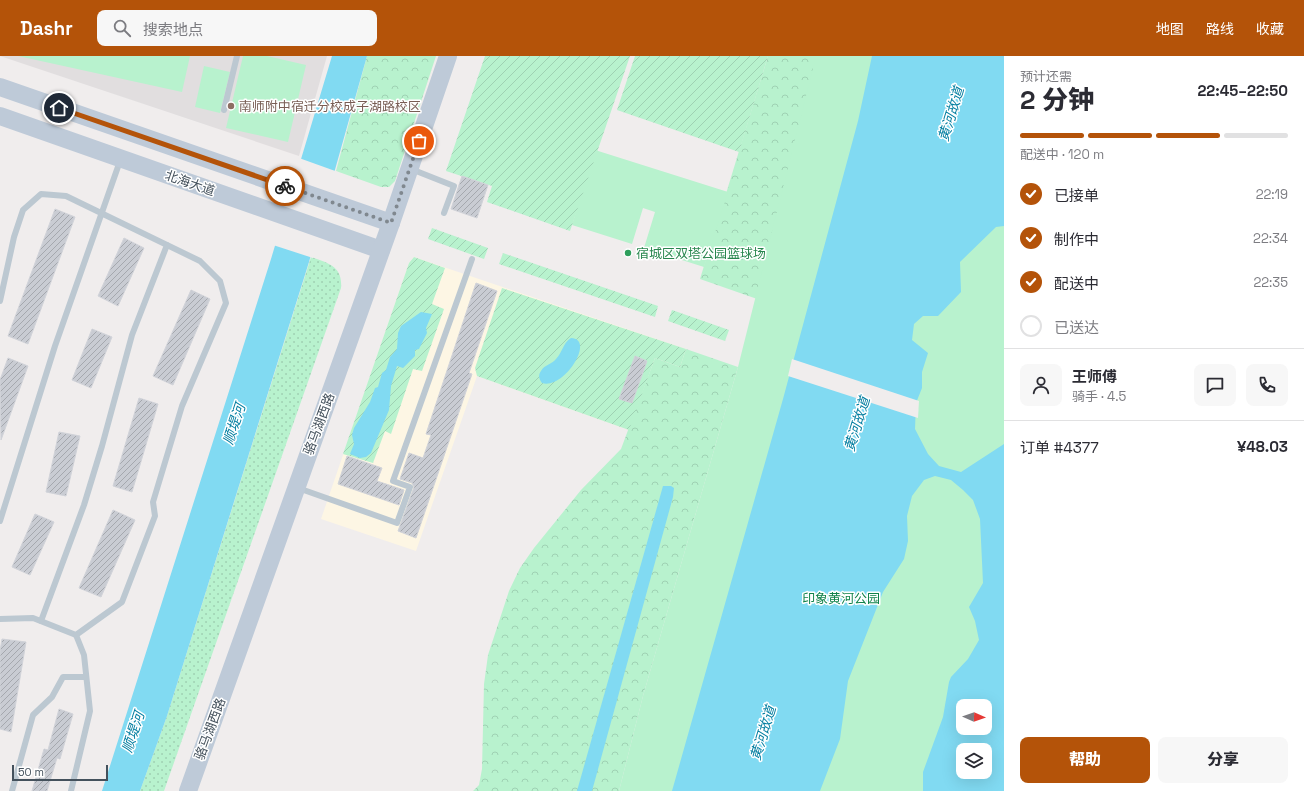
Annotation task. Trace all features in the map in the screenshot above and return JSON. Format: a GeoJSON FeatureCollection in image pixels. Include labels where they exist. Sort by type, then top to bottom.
{"type":"FeatureCollection","features":[{"type":"Feature","properties":{"kind":"street","name":"骆马湖西路"},"geometry":{"type":"LineString","coordinates":[[188,791],[391,223],[448,56]]}},
{"type":"Feature","properties":{"kind":"street"},"geometry":{"type":"LineString","coordinates":[[0,87],[391,223]]}},
{"type":"Feature","properties":{"kind":"street","name":"北海大道"},"geometry":{"type":"LineString","coordinates":[[0,116],[381,250]]}},
{"type":"Feature","properties":{"kind":"lane"},"geometry":{"type":"LineString","coordinates":[[224,110],[237,56]]}},
{"type":"Feature","properties":{"kind":"lane"},"geometry":{"type":"LineString","coordinates":[[0,521],[55,346],[120,159]]}},
{"type":"Feature","properties":{"kind":"lane"},"geometry":{"type":"LineString","coordinates":[[410,169],[454,186],[444,212]]}},
{"type":"Feature","properties":{"kind":"lane"},"geometry":{"type":"LineString","coordinates":[[0,301],[14,238],[23,210],[41,194],[66,196],[100,214],[200,260],[220,281],[226,303],[182,406],[152,502],[155,516],[122,602],[76,635]]}},
{"type":"Feature","properties":{"kind":"lane"},"geometry":{"type":"LineString","coordinates":[[41,621],[91,483],[132,335],[167,245]]}},
{"type":"Feature","properties":{"kind":"lane"},"geometry":{"type":"LineString","coordinates":[[297,488],[397,523],[410,487],[393,481],[472,259]]}},
{"type":"Feature","properties":{"kind":"lane"},"geometry":{"type":"LineString","coordinates":[[0,619],[33,618],[76,635],[84,655],[90,711],[71,791]]}},
{"type":"Feature","properties":{"kind":"lane"},"geometry":{"type":"LineString","coordinates":[[12,791],[33,716],[52,697],[63,677],[86,677]]}},
{"type":"Feature","properties":{"kind":"shaded area","name":"南师附中宿迁分校成子湖路校区"},"geometry":{"type":"Polygon","coordinates":[[[0,56],[327,56],[299,156],[0,56]]]}},
{"type":"Feature","properties":{"kind":"shaded area"},"geometry":{"type":"Polygon","coordinates":[[[414,257],[686,349],[680,367],[655,358],[629,430],[477,376],[416,551],[321,519],[409,263],[414,257]]]}},
{"type":"Feature","properties":{"kind":"green space"},"geometry":{"type":"Polygon","coordinates":[[[18,56],[190,56],[182,92],[18,56]]]}},
{"type":"Feature","properties":{"kind":"green space"},"geometry":{"type":"Polygon","coordinates":[[[243,56],[267,56],[306,65],[288,142],[226,128],[243,56]]]}},
{"type":"Feature","properties":{"kind":"green space"},"geometry":{"type":"Polygon","coordinates":[[[367,56],[436,56],[395,181],[389,187],[381,187],[336,171],[367,56]]]}},
{"type":"Feature","properties":{"kind":"green space"},"geometry":{"type":"Polygon","coordinates":[[[485,56],[630,56],[570,231],[487,202],[492,186],[446,171],[485,56]]]}},
{"type":"Feature","properties":{"kind":"green space"},"geometry":{"type":"Polygon","coordinates":[[[635,56],[768,56],[739,152],[617,110],[635,56]]]}},
{"type":"Feature","properties":{"kind":"green space"},"geometry":{"type":"Polygon","coordinates":[[[768,56],[827,56],[760,300],[700,279],[768,56]]]}},
{"type":"Feature","properties":{"kind":"green space","name":"印象黄河公园"},"geometry":{"type":"Polygon","coordinates":[[[816,56],[1004,56],[1004,791],[619,791],[643,696],[738,367],[816,56]]]}},
{"type":"Feature","properties":{"kind":"green space"},"geometry":{"type":"Polygon","coordinates":[[[204,66],[230,72],[220,113],[195,107],[204,66]]]}},
{"type":"Feature","properties":{"kind":"green space"},"geometry":{"type":"Polygon","coordinates":[[[595,150],[728,192],[704,267],[644,248],[655,212],[643,208],[632,244],[572,225],[595,150]]]}},
{"type":"Feature","properties":{"kind":"green space"},"geometry":{"type":"Polygon","coordinates":[[[432,228],[488,248],[484,259],[428,239],[432,228]]]}},
{"type":"Feature","properties":{"kind":"green space"},"geometry":{"type":"Polygon","coordinates":[[[503,253],[658,306],[655,317],[499,264],[503,253]]]}},
{"type":"Feature","properties":{"kind":"green space"},"geometry":{"type":"Polygon","coordinates":[[[311,257],[333,266],[337,270],[340,275],[341,288],[164,791],[140,791],[167,716],[311,257]]]}},
{"type":"Feature","properties":{"kind":"green space"},"geometry":{"type":"Polygon","coordinates":[[[414,257],[445,268],[432,304],[444,309],[422,371],[413,369],[391,434],[385,431],[373,463],[343,454],[409,263],[414,257]]]}},
{"type":"Feature","properties":{"kind":"green space"},"geometry":{"type":"Polygon","coordinates":[[[502,288],[686,349],[680,367],[655,358],[629,430],[477,376],[475,368],[502,288]]]}},
{"type":"Feature","properties":{"kind":"green space"},"geometry":{"type":"Polygon","coordinates":[[[672,310],[729,330],[725,341],[668,321],[672,310]]]}},
{"type":"Feature","properties":{"kind":"green space"},"geometry":{"type":"Polygon","coordinates":[[[686,349],[738,367],[643,696],[619,791],[473,791],[479,785],[482,769],[484,684],[488,655],[509,591],[520,568],[534,548],[581,490],[621,449],[655,358],[680,367],[686,349]]]}},
{"type":"Feature","properties":{"kind":"water","name":"顺堤河"},"geometry":{"type":"Polygon","coordinates":[[[332,56],[367,56],[309,262],[167,716],[140,791],[102,791],[271,259],[332,56]]]}},
{"type":"Feature","properties":{"kind":"water","name":"黄河故道"},"geometry":{"type":"Polygon","coordinates":[[[872,56],[1004,56],[1004,226],[996,227],[960,262],[961,292],[938,316],[923,316],[914,324],[912,340],[928,353],[922,372],[922,388],[916,403],[915,429],[928,454],[939,466],[961,472],[1004,444],[1004,791],[923,791],[923,772],[943,717],[949,682],[951,677],[968,659],[979,640],[975,621],[969,607],[983,583],[980,519],[973,500],[951,480],[935,476],[924,480],[912,496],[907,516],[908,541],[904,559],[883,592],[848,681],[840,739],[820,791],[672,791],[783,399],[858,121],[872,56]]]}},
{"type":"Feature","properties":{"kind":"water"},"geometry":{"type":"Polygon","coordinates":[[[421,312],[432,314],[426,328],[427,333],[419,349],[415,350],[415,356],[403,368],[397,366],[391,386],[389,410],[371,453],[366,457],[360,458],[350,454],[354,444],[352,435],[354,428],[370,402],[375,388],[378,387],[382,373],[386,370],[390,357],[397,349],[398,333],[401,326],[421,312]]]}},
{"type":"Feature","properties":{"kind":"water"},"geometry":{"type":"Polygon","coordinates":[[[571,338],[578,341],[580,346],[579,355],[574,364],[559,379],[551,383],[542,383],[539,374],[544,367],[556,359],[568,340],[571,338]]]}},
{"type":"Feature","properties":{"kind":"water"},"geometry":{"type":"Polygon","coordinates":[[[663,486],[671,486],[674,488],[673,497],[592,791],[577,791],[663,486]]]}},
{"type":"Feature","properties":{"kind":"pier"},"geometry":{"type":"Polygon","coordinates":[[[299,158],[338,172],[313,258],[273,245],[299,158]]]}},
{"type":"Feature","properties":{"kind":"pier"},"geometry":{"type":"Polygon","coordinates":[[[792,359],[919,401],[918,418],[788,376],[792,359]]]}},
{"type":"Feature","properties":{"kind":"building"},"geometry":{"type":"Polygon","coordinates":[[[462,176],[488,185],[477,218],[451,209],[462,176]]]}},
{"type":"Feature","properties":{"kind":"building"},"geometry":{"type":"Polygon","coordinates":[[[55,209],[75,217],[28,344],[8,336],[55,209]]]}},
{"type":"Feature","properties":{"kind":"building"},"geometry":{"type":"Polygon","coordinates":[[[124,238],[144,248],[118,306],[98,296],[124,238]]]}},
{"type":"Feature","properties":{"kind":"building"},"geometry":{"type":"Polygon","coordinates":[[[476,283],[497,291],[469,373],[472,374],[416,538],[398,531],[414,487],[412,483],[400,479],[409,453],[423,458],[431,435],[426,434],[476,283]]]}},
{"type":"Feature","properties":{"kind":"building"},"geometry":{"type":"Polygon","coordinates":[[[191,290],[210,299],[173,385],[153,376],[191,290]]]}},
{"type":"Feature","properties":{"kind":"building"},"geometry":{"type":"Polygon","coordinates":[[[92,329],[112,337],[91,388],[72,380],[92,329]]]}},
{"type":"Feature","properties":{"kind":"building"},"geometry":{"type":"Polygon","coordinates":[[[635,356],[647,361],[632,403],[619,399],[635,356]]]}},
{"type":"Feature","properties":{"kind":"building"},"geometry":{"type":"Polygon","coordinates":[[[8,358],[28,366],[1,440],[0,380],[8,358]]]}},
{"type":"Feature","properties":{"kind":"building"},"geometry":{"type":"Polygon","coordinates":[[[139,398],[158,404],[132,492],[113,486],[139,398]]]}},
{"type":"Feature","properties":{"kind":"building"},"geometry":{"type":"Polygon","coordinates":[[[59,432],[80,436],[66,496],[46,492],[59,432]]]}},
{"type":"Feature","properties":{"kind":"building"},"geometry":{"type":"Polygon","coordinates":[[[347,456],[382,468],[377,481],[404,490],[399,505],[338,484],[347,456]]]}},
{"type":"Feature","properties":{"kind":"building"},"geometry":{"type":"Polygon","coordinates":[[[113,510],[135,520],[101,597],[79,588],[113,510]]]}},
{"type":"Feature","properties":{"kind":"building"},"geometry":{"type":"Polygon","coordinates":[[[35,514],[54,522],[30,575],[12,567],[35,514]]]}},
{"type":"Feature","properties":{"kind":"building"},"geometry":{"type":"Polygon","coordinates":[[[2,639],[26,642],[11,732],[0,729],[0,651],[2,639]]]}},
{"type":"Feature","properties":{"kind":"building"},"geometry":{"type":"Polygon","coordinates":[[[59,709],[73,714],[60,759],[57,758],[47,791],[32,791],[44,749],[48,750],[59,709]]]}},
{"type":"Feature","properties":{"kind":"way so far"},"geometry":{"type":"LineString","coordinates":[[285,186],[391,223],[419,141]]}},
{"type":"Feature","properties":{"kind":"place","name":"南师附中宿迁分校成子湖路校区"},"geometry":{"type":"Point","coordinates":[231,106]}},
{"type":"Feature","properties":{"kind":"place","name":"宿城区双塔公园篮球场"},"geometry":{"type":"Point","coordinates":[628,253]}},
{"type":"Feature","properties":{"kind":"route"},"geometry":{"type":"LineString","coordinates":[[59,108],[285,186]]}}]}
